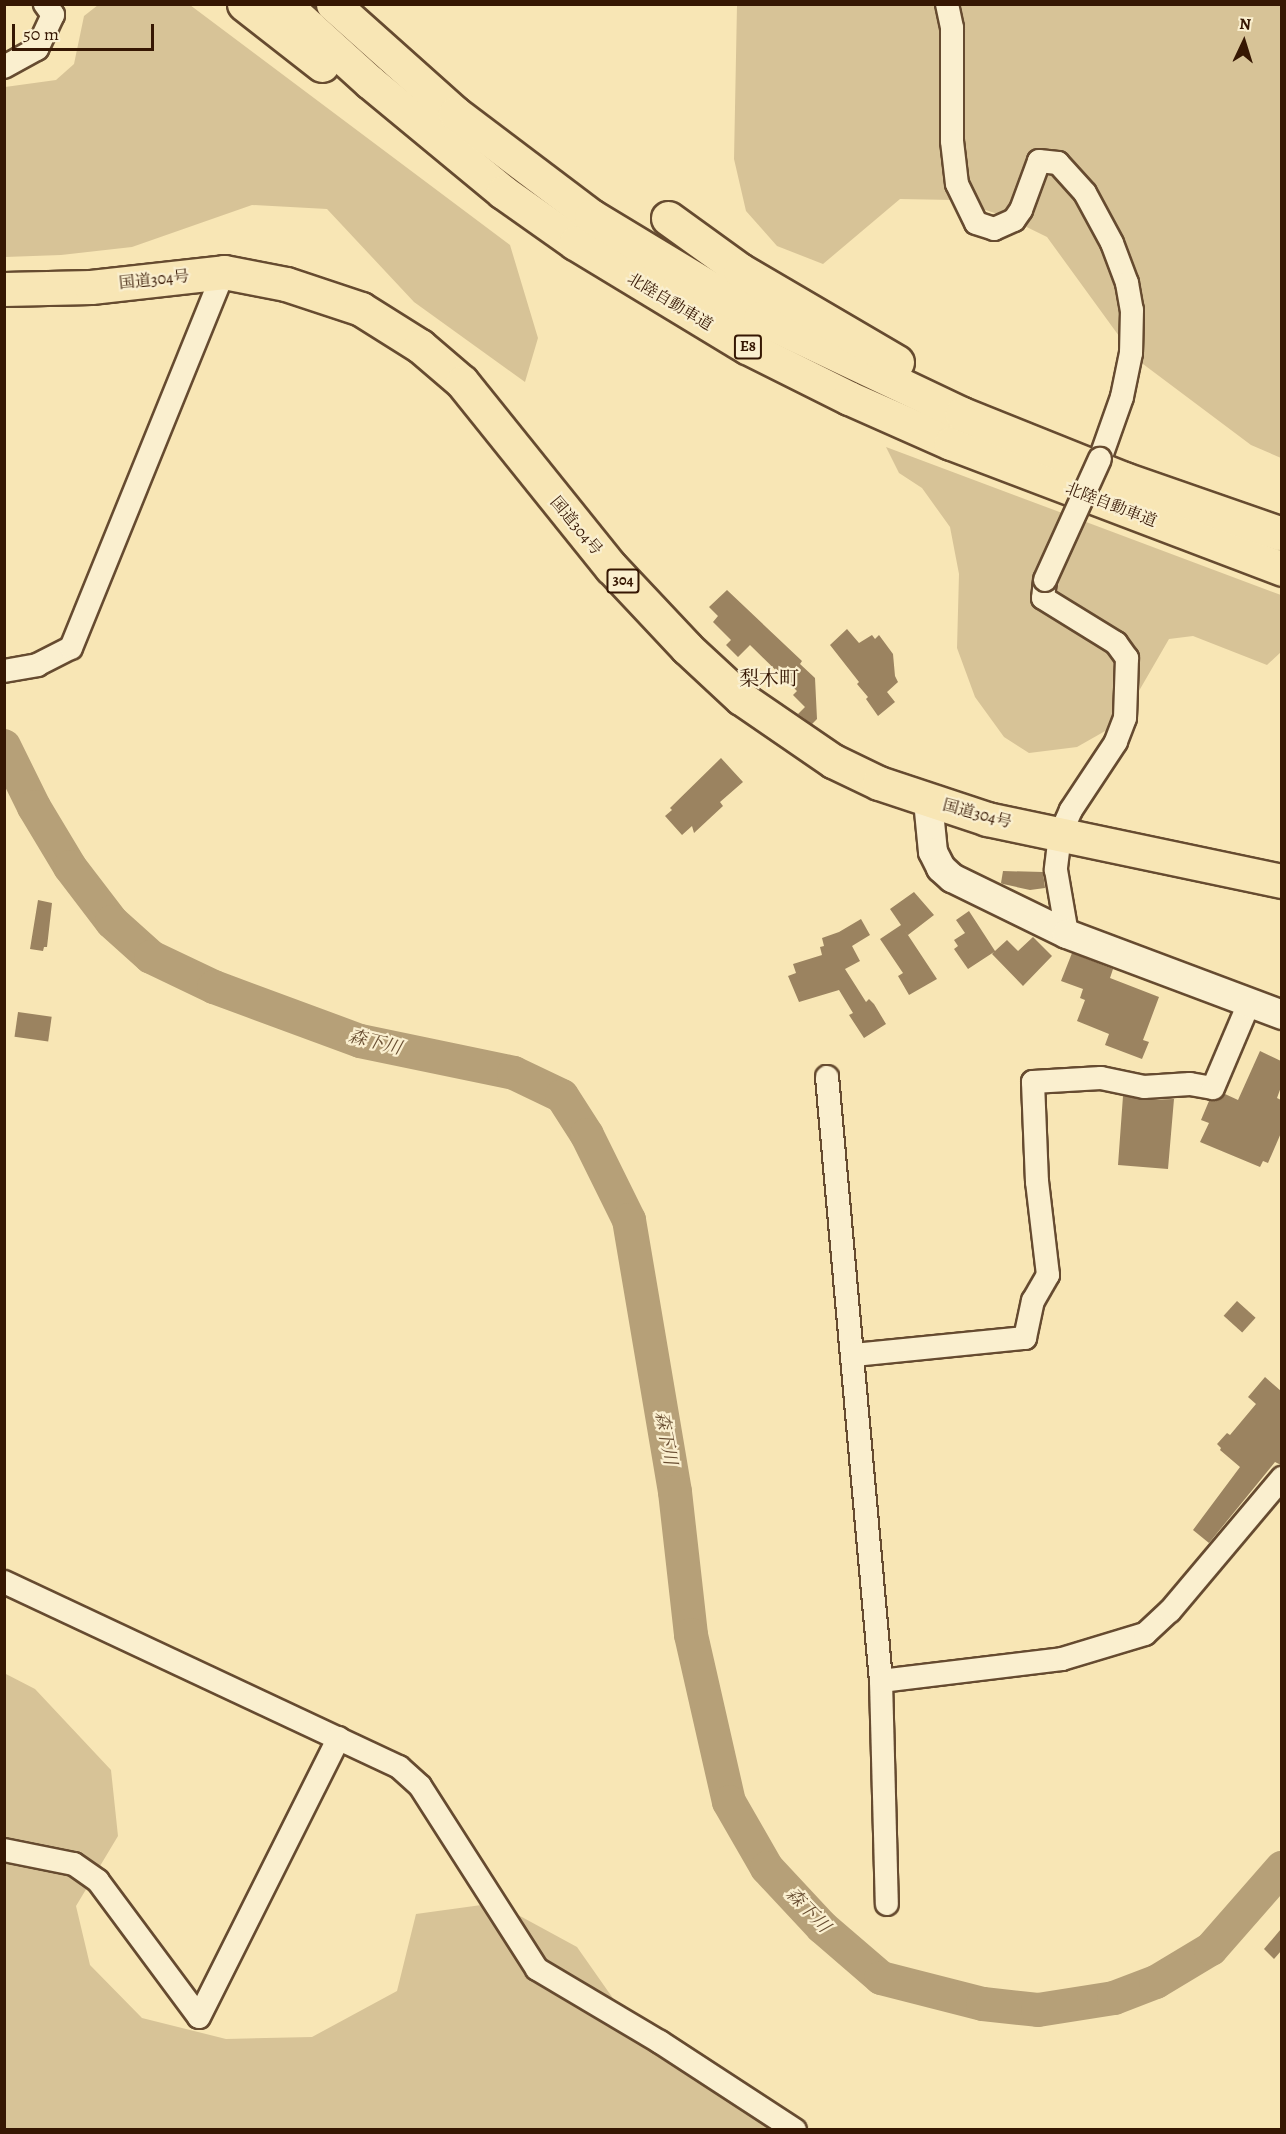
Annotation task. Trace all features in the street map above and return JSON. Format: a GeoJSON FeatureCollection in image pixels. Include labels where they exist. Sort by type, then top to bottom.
{"type":"FeatureCollection","features":[{"type":"Feature","properties":{"kind":"highway"},"geometry":{"type":"LineString","coordinates":[[244,4],[352,89],[503,192]]}},
{"type":"Feature","properties":{"kind":"highway","name":"北陸自動車道"},"geometry":{"type":"LineString","coordinates":[[284,4],[370,82],[503,192],[575,243],[654,293],[747,347],[849,398],[951,443],[1281,569]]}},
{"type":"Feature","properties":{"kind":"highway","name":"北陸自動車道"},"geometry":{"type":"LineString","coordinates":[[333,4],[455,113],[591,216],[760,318],[860,368],[962,414],[1124,479],[1281,534]]}},
{"type":"Feature","properties":{"kind":"highway"},"geometry":{"type":"LineString","coordinates":[[668,218],[740,270],[876,352],[1035,432],[1125,471],[1240,514],[1281,534]]}},
{"type":"Feature","properties":{"kind":"highway","name":"国道304号"},"geometry":{"type":"LineString","coordinates":[[4,289],[91,287],[224,272],[286,284],[361,309],[420,346],[462,382],[611,567],[687,648],[741,698],[833,762],[879,783],[987,819],[1281,881]]}},
{"type":"Feature","properties":{"kind":"street"},"geometry":{"type":"LineString","coordinates":[[4,67],[37,49],[53,15],[45,4]]}},
{"type":"Feature","properties":{"kind":"street"},"geometry":{"type":"LineString","coordinates":[[947,4],[952,28],[951,141],[957,184],[976,223],[994,229],[1014,220],[1022,210],[1039,161],[1058,163],[1085,193],[1112,243],[1127,283],[1132,310],[1131,353],[1122,397],[1100,459],[1045,580],[1042,598],[1116,643],[1127,658],[1125,718],[1116,742],[1071,810],[1060,835],[1056,870],[1067,934]]}},
{"type":"Feature","properties":{"kind":"street"},"geometry":{"type":"LineString","coordinates":[[4,671],[37,665],[71,648],[224,272]]}},
{"type":"Feature","properties":{"kind":"street"},"geometry":{"type":"LineString","coordinates":[[928,801],[933,852],[940,868],[952,878],[1067,934],[1281,1015]]}},
{"type":"Feature","properties":{"kind":"street"},"geometry":{"type":"LineString","coordinates":[[854,1355],[1025,1338],[1034,1301],[1048,1275],[1037,1182],[1034,1082],[1101,1078],[1144,1087],[1190,1084],[1214,1088],[1249,1003]]}},
{"type":"Feature","properties":{"kind":"street"},"geometry":{"type":"LineString","coordinates":[[827,1077],[854,1355],[881,1681],[887,1904]]}},
{"type":"Feature","properties":{"kind":"street"},"geometry":{"type":"LineString","coordinates":[[881,1681],[1062,1659],[1145,1634],[1170,1611],[1281,1478]]}},
{"type":"Feature","properties":{"kind":"street"},"geometry":{"type":"LineString","coordinates":[[4,1582],[399,1767],[420,1786],[537,1969],[660,2042],[795,2130]]}},
{"type":"Feature","properties":{"kind":"street"},"geometry":{"type":"LineString","coordinates":[[4,1850],[74,1863],[98,1881],[199,2017],[339,1738]]}},
{"type":"Feature","properties":{"kind":"shaded area"},"geometry":{"type":"Polygon","coordinates":[[[98,5],[190,5],[510,245],[538,338],[525,382],[414,302],[327,209],[252,205],[132,247],[61,255],[5,257],[5,87],[56,80],[74,64],[84,16],[98,5]]]}},
{"type":"Feature","properties":{"kind":"shaded area"},"geometry":{"type":"Polygon","coordinates":[[[737,5],[1281,5],[1281,458],[1251,445],[1135,358],[1047,237],[1004,216],[954,200],[900,199],[823,264],[777,246],[746,211],[734,159],[737,5]]]}},
{"type":"Feature","properties":{"kind":"shaded area"},"geometry":{"type":"Polygon","coordinates":[[[886,447],[1281,595],[1281,652],[1267,665],[1193,636],[1169,639],[1121,722],[1077,747],[1029,753],[1004,737],[975,697],[957,648],[959,574],[950,527],[922,488],[899,473],[886,447]]]}},
{"type":"Feature","properties":{"kind":"shaded area"},"geometry":{"type":"Polygon","coordinates":[[[4,1673],[35,1689],[111,1770],[118,1836],[76,1906],[90,1965],[142,2018],[226,2039],[312,2037],[397,1991],[416,1914],[496,1903],[577,1947],[631,2024],[788,2129],[5,2129],[4,1673]]]}},
{"type":"Feature","properties":{"kind":"building"},"geometry":{"type":"Polygon","coordinates":[[[727,590],[802,661],[800,664],[815,678],[817,719],[812,724],[798,714],[805,707],[793,695],[797,691],[750,645],[738,657],[726,645],[731,640],[713,622],[718,616],[709,607],[727,590]]]}},
{"type":"Feature","properties":{"kind":"building"},"geometry":{"type":"Polygon","coordinates":[[[847,629],[859,643],[872,635],[875,639],[879,635],[893,654],[895,676],[898,682],[887,692],[895,702],[878,716],[866,699],[868,697],[857,684],[859,682],[830,645],[847,629]]]}},
{"type":"Feature","properties":{"kind":"building"},"geometry":{"type":"Polygon","coordinates":[[[721,758],[743,782],[720,802],[723,806],[694,833],[692,826],[682,835],[665,816],[672,810],[670,808],[721,758]]]}},
{"type":"Feature","properties":{"kind":"building"},"geometry":{"type":"Polygon","coordinates":[[[1003,871],[1043,872],[1045,888],[1030,890],[1003,884],[1001,883],[1003,871]]]}},
{"type":"Feature","properties":{"kind":"building"},"geometry":{"type":"Polygon","coordinates":[[[914,892],[934,915],[908,935],[902,926],[937,979],[909,995],[898,976],[903,973],[880,939],[901,925],[890,909],[914,892]]]}},
{"type":"Feature","properties":{"kind":"building"},"geometry":{"type":"Polygon","coordinates":[[[38,900],[52,903],[47,947],[44,947],[43,951],[30,949],[38,900]]]}},
{"type":"Feature","properties":{"kind":"building"},"geometry":{"type":"Polygon","coordinates":[[[969,911],[995,951],[1007,940],[1018,951],[1033,937],[1052,956],[1023,986],[992,954],[994,952],[968,969],[954,949],[958,946],[954,940],[965,933],[956,920],[969,911]]]}},
{"type":"Feature","properties":{"kind":"building"},"geometry":{"type":"Polygon","coordinates":[[[861,919],[870,935],[852,946],[860,961],[845,969],[866,1002],[869,999],[874,1004],[886,1024],[864,1038],[849,1015],[853,1013],[839,990],[799,1002],[788,976],[796,973],[793,964],[822,955],[820,947],[824,946],[822,938],[839,932],[861,919]]]}},
{"type":"Feature","properties":{"kind":"building"},"geometry":{"type":"Polygon","coordinates":[[[1072,953],[1113,969],[1110,978],[1159,997],[1143,1040],[1149,1042],[1142,1059],[1105,1045],[1109,1034],[1077,1021],[1085,1000],[1080,998],[1083,989],[1061,981],[1072,953]]]}},
{"type":"Feature","properties":{"kind":"building"},"geometry":{"type":"Polygon","coordinates":[[[18,1012],[52,1017],[48,1041],[15,1037],[18,1012]]]}},
{"type":"Feature","properties":{"kind":"building"},"geometry":{"type":"Polygon","coordinates":[[[1260,1051],[1281,1061],[1281,1087],[1277,1098],[1281,1100],[1281,1133],[1268,1163],[1263,1161],[1260,1167],[1200,1142],[1209,1123],[1201,1120],[1209,1101],[1217,1101],[1225,1094],[1238,1100],[1260,1051]]]}},
{"type":"Feature","properties":{"kind":"building"},"geometry":{"type":"Polygon","coordinates":[[[1123,1096],[1145,1100],[1174,1099],[1168,1169],[1118,1165],[1123,1096]]]}},
{"type":"Feature","properties":{"kind":"building"},"geometry":{"type":"Polygon","coordinates":[[[1237,1301],[1256,1318],[1242,1333],[1224,1316],[1237,1301]]]}},
{"type":"Feature","properties":{"kind":"building"},"geometry":{"type":"Polygon","coordinates":[[[1265,1377],[1281,1391],[1281,1465],[1275,1462],[1209,1543],[1193,1530],[1240,1467],[1220,1450],[1217,1444],[1227,1433],[1230,1435],[1256,1404],[1248,1397],[1265,1377]]]}},
{"type":"Feature","properties":{"kind":"building"},"geometry":{"type":"Polygon","coordinates":[[[1281,1929],[1281,1951],[1274,1959],[1264,1949],[1281,1929]]]}},
{"type":"Feature","properties":{"kind":"waterway","name":"森下川"},"geometry":{"type":"LineString","coordinates":[[4,746],[34,807],[70,867],[112,922],[151,957],[214,987],[360,1041],[514,1073],[562,1096],[587,1135],[629,1220],[675,1492],[691,1635],[729,1802],[767,1868],[822,1927],[881,1978],[983,2004],[1038,2010],[1114,1998],[1156,1982],[1211,1949],[1282,1868]]}},
{"type":"Feature","properties":{"kind":"district","name":"梨木町"},"geometry":{"type":"Point","coordinates":[769,678]}}]}
